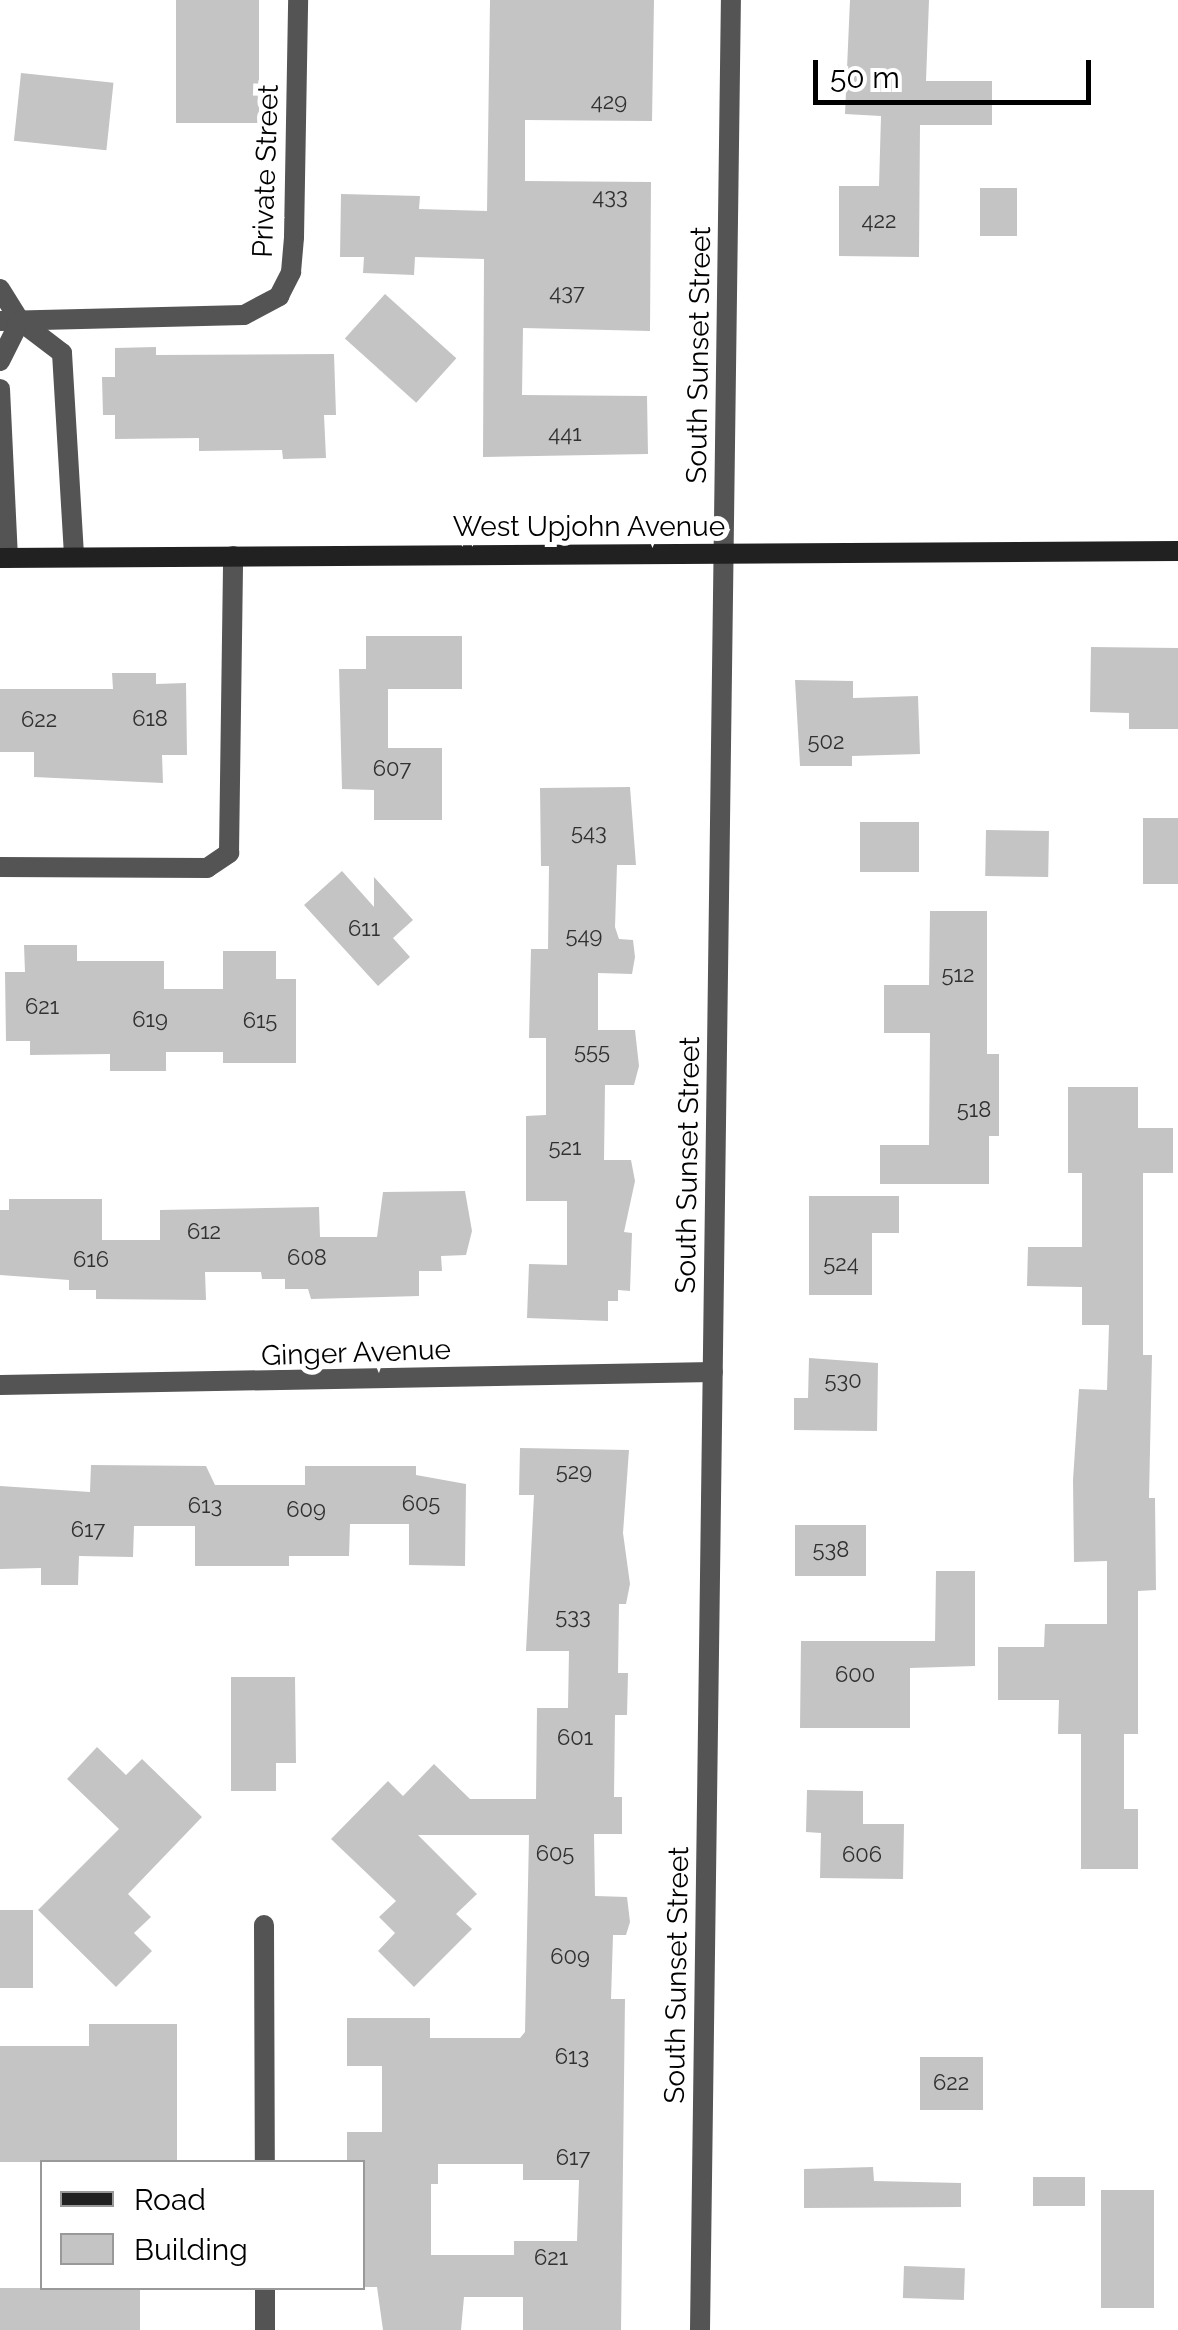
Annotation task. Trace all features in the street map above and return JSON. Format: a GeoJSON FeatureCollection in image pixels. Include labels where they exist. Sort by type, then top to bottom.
{"type":"FeatureCollection","features":[{"type":"Feature","properties":{"kind":"main road","name":"West Upjohn Avenue"},"geometry":{"type":"LineString","coordinates":[[4,558],[1178,551]]}},
{"type":"Feature","properties":{"kind":"street","name":"Private Street"},"geometry":{"type":"LineString","coordinates":[[10,321],[244,315],[279,296],[291,272],[294,237],[298,0]]}},
{"type":"Feature","properties":{"kind":"street","name":"South Sunset Street"},"geometry":{"type":"LineString","coordinates":[[700,2330],[731,0]]}},
{"type":"Feature","properties":{"kind":"street"},"geometry":{"type":"LineString","coordinates":[[0,290],[10,321],[0,361]]}},
{"type":"Feature","properties":{"kind":"street"},"geometry":{"type":"LineString","coordinates":[[10,321],[62,353],[74,557]]}},
{"type":"Feature","properties":{"kind":"street"},"geometry":{"type":"LineString","coordinates":[[0,390],[4,558]]}},
{"type":"Feature","properties":{"kind":"street"},"geometry":{"type":"LineString","coordinates":[[0,867],[207,868],[229,853],[234,556]]}},
{"type":"Feature","properties":{"kind":"street","name":"Ginger Avenue"},"geometry":{"type":"LineString","coordinates":[[0,1386],[712,1372]]}},
{"type":"Feature","properties":{"kind":"street"},"geometry":{"type":"LineString","coordinates":[[264,1925],[264,2160]]}},
{"type":"Feature","properties":{"kind":"street"},"geometry":{"type":"LineString","coordinates":[[265,2290],[265,2330]]}},
{"type":"Feature","properties":{"kind":"building"},"geometry":{"type":"Polygon","coordinates":[[[176,0],[259,0],[259,123],[176,123],[176,0]]]}},
{"type":"Feature","properties":{"kind":"building"},"geometry":{"type":"Polygon","coordinates":[[[490,0],[654,0],[652,121],[525,120],[525,181],[651,182],[650,331],[523,328],[522,395],[647,396],[648,454],[483,457],[484,259],[415,257],[414,275],[363,273],[364,257],[340,257],[341,194],[420,196],[419,209],[487,211],[490,0]]]}},
{"type":"Feature","properties":{"kind":"building"},"geometry":{"type":"Polygon","coordinates":[[[850,0],[929,0],[926,81],[992,81],[992,125],[920,125],[919,257],[839,256],[839,186],[879,186],[881,116],[845,114],[850,0]]]}},
{"type":"Feature","properties":{"kind":"building"},"geometry":{"type":"Polygon","coordinates":[[[21,73],[113,83],[106,150],[14,141],[21,73]]]}},
{"type":"Feature","properties":{"kind":"building"},"geometry":{"type":"Polygon","coordinates":[[[980,188],[1017,188],[1017,236],[980,236],[980,188]]]}},
{"type":"Feature","properties":{"kind":"building"},"geometry":{"type":"Polygon","coordinates":[[[385,294],[456,358],[416,403],[345,339],[385,294]]]}},
{"type":"Feature","properties":{"kind":"building"},"geometry":{"type":"Polygon","coordinates":[[[156,347],[156,355],[334,354],[336,415],[324,415],[326,458],[283,459],[282,450],[199,451],[199,438],[115,439],[115,415],[103,415],[102,377],[115,377],[115,348],[156,347]]]}},
{"type":"Feature","properties":{"kind":"building"},"geometry":{"type":"Polygon","coordinates":[[[366,636],[462,636],[462,689],[388,689],[388,748],[442,748],[442,820],[374,820],[374,790],[342,789],[339,669],[366,669],[366,636]]]}},
{"type":"Feature","properties":{"kind":"building"},"geometry":{"type":"Polygon","coordinates":[[[1091,647],[1178,648],[1178,729],[1129,729],[1129,713],[1090,712],[1091,647]]]}},
{"type":"Feature","properties":{"kind":"building"},"geometry":{"type":"Polygon","coordinates":[[[112,673],[156,673],[156,684],[186,683],[187,755],[162,755],[163,783],[34,777],[34,752],[0,752],[0,689],[113,689],[112,673]]]}},
{"type":"Feature","properties":{"kind":"building"},"geometry":{"type":"Polygon","coordinates":[[[795,680],[853,681],[853,698],[918,696],[920,754],[852,756],[852,766],[800,766],[795,680]]]}},
{"type":"Feature","properties":{"kind":"building"},"geometry":{"type":"Polygon","coordinates":[[[630,787],[636,865],[617,865],[615,927],[619,939],[633,940],[635,957],[632,974],[598,973],[598,1030],[635,1030],[639,1066],[634,1085],[605,1085],[604,1160],[631,1160],[635,1181],[624,1232],[632,1233],[630,1291],[618,1290],[618,1301],[608,1301],[608,1321],[527,1318],[529,1264],[567,1265],[567,1201],[526,1201],[526,1116],[546,1115],[546,1038],[529,1038],[531,949],[548,949],[549,866],[541,866],[540,788],[630,787]]]}},
{"type":"Feature","properties":{"kind":"building"},"geometry":{"type":"Polygon","coordinates":[[[1143,818],[1178,818],[1178,884],[1143,884],[1143,818]]]}},
{"type":"Feature","properties":{"kind":"building"},"geometry":{"type":"Polygon","coordinates":[[[860,822],[919,822],[919,872],[860,872],[860,822]]]}},
{"type":"Feature","properties":{"kind":"building"},"geometry":{"type":"Polygon","coordinates":[[[986,830],[1049,831],[1048,877],[985,876],[986,830]]]}},
{"type":"Feature","properties":{"kind":"building"},"geometry":{"type":"Polygon","coordinates":[[[342,871],[374,907],[374,877],[413,920],[393,938],[410,957],[378,986],[304,905],[342,871]]]}},
{"type":"Feature","properties":{"kind":"building"},"geometry":{"type":"Polygon","coordinates":[[[930,911],[987,911],[987,1054],[999,1054],[999,1136],[989,1136],[989,1184],[880,1184],[880,1145],[929,1145],[930,1033],[884,1033],[884,985],[929,985],[930,911]]]}},
{"type":"Feature","properties":{"kind":"building"},"geometry":{"type":"Polygon","coordinates":[[[24,945],[77,945],[77,961],[164,961],[164,989],[223,989],[223,951],[276,951],[276,979],[296,979],[296,1063],[223,1063],[223,1052],[166,1052],[166,1071],[110,1071],[110,1054],[30,1055],[30,1041],[6,1041],[5,972],[25,972],[24,945]]]}},
{"type":"Feature","properties":{"kind":"building"},"geometry":{"type":"Polygon","coordinates":[[[1068,1087],[1138,1087],[1138,1128],[1173,1128],[1173,1173],[1143,1173],[1143,1355],[1152,1355],[1149,1498],[1155,1498],[1156,1590],[1138,1591],[1138,1734],[1124,1734],[1124,1809],[1138,1809],[1138,1869],[1081,1869],[1081,1734],[1058,1734],[1059,1700],[998,1700],[998,1647],[1044,1647],[1045,1624],[1107,1624],[1107,1561],[1074,1562],[1073,1480],[1079,1389],[1107,1390],[1109,1325],[1082,1325],[1082,1287],[1027,1286],[1028,1247],[1082,1247],[1082,1173],[1068,1173],[1068,1087]]]}},
{"type":"Feature","properties":{"kind":"building"},"geometry":{"type":"Polygon","coordinates":[[[465,1191],[472,1231],[466,1255],[441,1256],[442,1271],[419,1271],[419,1296],[311,1299],[308,1289],[285,1289],[285,1279],[262,1279],[261,1272],[205,1272],[206,1300],[96,1299],[96,1290],[69,1290],[69,1280],[0,1275],[0,1210],[9,1210],[9,1199],[102,1199],[102,1240],[160,1240],[160,1210],[319,1207],[320,1237],[377,1237],[383,1192],[465,1191]]]}},
{"type":"Feature","properties":{"kind":"building"},"geometry":{"type":"Polygon","coordinates":[[[809,1196],[899,1196],[899,1233],[872,1233],[872,1295],[809,1295],[809,1196]]]}},
{"type":"Feature","properties":{"kind":"building"},"geometry":{"type":"Polygon","coordinates":[[[809,1358],[878,1363],[877,1431],[794,1430],[794,1398],[808,1398],[809,1358]]]}},
{"type":"Feature","properties":{"kind":"building"},"geometry":{"type":"Polygon","coordinates":[[[520,1448],[629,1450],[623,1533],[630,1584],[626,1604],[619,1604],[618,1673],[628,1673],[627,1715],[615,1715],[614,1797],[622,1797],[622,1834],[594,1834],[595,1896],[627,1897],[630,1922],[626,1935],[613,1935],[611,1999],[625,1999],[621,2330],[523,2330],[523,2297],[464,2297],[461,2330],[383,2330],[377,2287],[365,2287],[365,2160],[347,2160],[347,2132],[382,2132],[382,2066],[347,2066],[347,2018],[430,2018],[430,2038],[520,2038],[525,2032],[529,1835],[418,1835],[477,1894],[456,1914],[472,1929],[414,1987],[378,1951],[395,1933],[379,1917],[396,1901],[331,1839],[388,1781],[403,1796],[434,1764],[470,1799],[536,1799],[537,1708],[568,1708],[569,1651],[526,1651],[534,1495],[519,1495],[520,1448]],[[438,2164],[438,2184],[431,2184],[431,2255],[514,2255],[514,2241],[577,2241],[579,2180],[523,2180],[523,2164],[438,2164]]]}},
{"type":"Feature","properties":{"kind":"building"},"geometry":{"type":"Polygon","coordinates":[[[91,1465],[206,1466],[215,1485],[305,1485],[305,1466],[416,1466],[416,1475],[466,1484],[465,1566],[409,1565],[409,1524],[350,1524],[349,1556],[289,1556],[289,1566],[195,1566],[195,1526],[134,1526],[133,1557],[79,1556],[78,1585],[41,1585],[41,1568],[0,1569],[0,1486],[90,1492],[91,1465]]]}},
{"type":"Feature","properties":{"kind":"building"},"geometry":{"type":"Polygon","coordinates":[[[795,1525],[866,1525],[866,1576],[795,1576],[795,1525]]]}},
{"type":"Feature","properties":{"kind":"building"},"geometry":{"type":"Polygon","coordinates":[[[936,1571],[975,1571],[975,1666],[910,1668],[910,1728],[800,1728],[801,1641],[935,1641],[936,1571]]]}},
{"type":"Feature","properties":{"kind":"building"},"geometry":{"type":"Polygon","coordinates":[[[231,1677],[295,1677],[296,1763],[276,1763],[276,1791],[231,1791],[231,1677]]]}},
{"type":"Feature","properties":{"kind":"building"},"geometry":{"type":"Polygon","coordinates":[[[97,1747],[126,1775],[142,1759],[202,1817],[128,1894],[151,1917],[134,1933],[152,1951],[116,1987],[38,1910],[119,1829],[67,1779],[97,1747]]]}},
{"type":"Feature","properties":{"kind":"building"},"geometry":{"type":"Polygon","coordinates":[[[807,1790],[863,1791],[863,1824],[904,1824],[903,1879],[820,1878],[821,1833],[806,1832],[807,1790]]]}},
{"type":"Feature","properties":{"kind":"building"},"geometry":{"type":"Polygon","coordinates":[[[0,1910],[33,1910],[33,1988],[0,1988],[0,1910]]]}},
{"type":"Feature","properties":{"kind":"building"},"geometry":{"type":"Polygon","coordinates":[[[89,2024],[177,2024],[177,2160],[0,2162],[0,2046],[89,2046],[89,2024]]]}},
{"type":"Feature","properties":{"kind":"building"},"geometry":{"type":"Polygon","coordinates":[[[920,2057],[983,2057],[983,2110],[920,2110],[920,2057]]]}},
{"type":"Feature","properties":{"kind":"building"},"geometry":{"type":"Polygon","coordinates":[[[873,2167],[874,2181],[961,2183],[961,2207],[804,2208],[804,2169],[873,2167]]]}},
{"type":"Feature","properties":{"kind":"building"},"geometry":{"type":"Polygon","coordinates":[[[1033,2177],[1085,2177],[1085,2206],[1033,2206],[1033,2177]]]}},
{"type":"Feature","properties":{"kind":"building"},"geometry":{"type":"Polygon","coordinates":[[[1101,2190],[1154,2190],[1154,2308],[1101,2308],[1101,2190]]]}},
{"type":"Feature","properties":{"kind":"building"},"geometry":{"type":"Polygon","coordinates":[[[904,2266],[965,2268],[964,2300],[903,2298],[904,2266]]]}},
{"type":"Feature","properties":{"kind":"building"},"geometry":{"type":"Polygon","coordinates":[[[0,2288],[140,2290],[140,2330],[0,2330],[0,2288]]]}}]}
